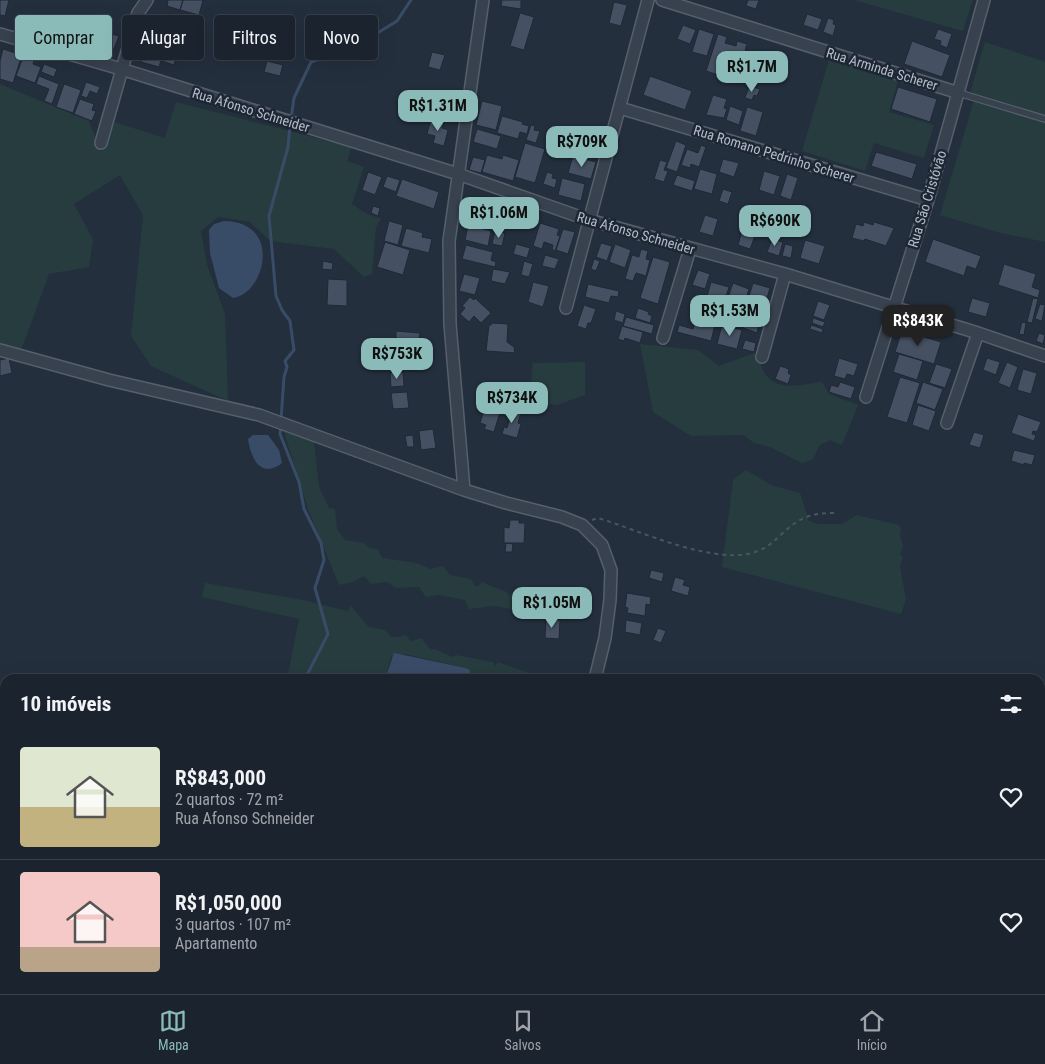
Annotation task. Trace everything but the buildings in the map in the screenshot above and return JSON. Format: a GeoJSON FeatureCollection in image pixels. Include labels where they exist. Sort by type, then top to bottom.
{"type":"FeatureCollection","features":[{"type":"Feature","properties":{"kind":"street"},"geometry":{"type":"LineString","coordinates":[[101,142],[138,13],[147,0]]}},
{"type":"Feature","properties":{"kind":"street"},"geometry":{"type":"LineString","coordinates":[[464,490],[450,324],[449,241],[483,0]]}},
{"type":"Feature","properties":{"kind":"street"},"geometry":{"type":"LineString","coordinates":[[566,308],[648,0]]}},
{"type":"Feature","properties":{"kind":"street","name":"Rua Arminda Scherer"},"geometry":{"type":"LineString","coordinates":[[662,0],[959,93]]}},
{"type":"Feature","properties":{"kind":"street","name":"Rua São Cristóvão"},"geometry":{"type":"LineString","coordinates":[[866,397],[928,200],[984,0]]}},
{"type":"Feature","properties":{"kind":"street","name":"Rua Afonso Schneider"},"geometry":{"type":"LineString","coordinates":[[0,34],[121,69],[458,174],[589,220],[785,274],[978,333],[1045,356]]}},
{"type":"Feature","properties":{"kind":"street","name":"Rua Romano Pedrinho Scherer"},"geometry":{"type":"LineString","coordinates":[[620,108],[928,200]]}},
{"type":"Feature","properties":{"kind":"street"},"geometry":{"type":"LineString","coordinates":[[663,338],[690,249]]}},
{"type":"Feature","properties":{"kind":"street"},"geometry":{"type":"LineString","coordinates":[[762,357],[785,274]]}},
{"type":"Feature","properties":{"kind":"street"},"geometry":{"type":"LineString","coordinates":[[947,423],[978,333]]}},
{"type":"Feature","properties":{"kind":"street"},"geometry":{"type":"LineString","coordinates":[[0,350],[109,380],[259,416],[464,490],[562,517],[582,525],[602,545],[611,570],[610,600],[605,638],[596,674]]}},
{"type":"Feature","properties":{"kind":"lane"},"geometry":{"type":"LineString","coordinates":[[959,93],[1045,119]]}},
{"type":"Feature","properties":{"kind":"path"},"geometry":{"type":"LineString","coordinates":[[582,525],[598,518],[699,551],[724,555],[758,552],[772,544],[795,522],[814,513],[836,513]]}},
{"type":"Feature","properties":{"kind":"green space"},"geometry":{"type":"Polygon","coordinates":[[[854,0],[973,0],[963,31],[854,0]]]}},
{"type":"Feature","properties":{"kind":"green space"},"geometry":{"type":"Polygon","coordinates":[[[985,42],[1045,62],[1045,115],[970,93],[985,42]]]}},
{"type":"Feature","properties":{"kind":"green space"},"geometry":{"type":"Polygon","coordinates":[[[829,60],[898,81],[889,112],[934,125],[924,158],[874,143],[865,171],[802,151],[829,60]]]}},
{"type":"Feature","properties":{"kind":"green space"},"geometry":{"type":"Polygon","coordinates":[[[0,84],[89,121],[101,152],[114,122],[165,138],[176,102],[352,147],[347,161],[364,167],[352,204],[365,213],[381,219],[376,227],[372,274],[364,277],[334,249],[270,241],[250,222],[218,217],[201,231],[207,265],[225,314],[228,401],[151,366],[131,336],[143,215],[120,175],[74,204],[93,239],[89,267],[49,274],[21,351],[0,345],[0,84]]]}},
{"type":"Feature","properties":{"kind":"green space"},"geometry":{"type":"Polygon","coordinates":[[[974,100],[1045,123],[1045,242],[1001,233],[940,215],[974,100]]]}},
{"type":"Feature","properties":{"kind":"green space"},"geometry":{"type":"Polygon","coordinates":[[[640,344],[698,350],[719,366],[757,352],[766,375],[778,384],[792,386],[822,382],[829,394],[858,405],[842,445],[830,440],[820,445],[812,460],[802,463],[770,447],[754,443],[743,435],[691,436],[653,412],[640,344]]]}},
{"type":"Feature","properties":{"kind":"green space"},"geometry":{"type":"Polygon","coordinates":[[[585,362],[585,395],[557,405],[529,402],[533,363],[585,362]]]}},
{"type":"Feature","properties":{"kind":"green space"},"geometry":{"type":"Polygon","coordinates":[[[283,429],[314,442],[319,487],[329,508],[335,509],[337,529],[345,540],[364,543],[369,548],[378,549],[382,558],[417,563],[430,569],[443,566],[450,575],[471,579],[476,587],[483,582],[509,595],[521,591],[525,604],[522,611],[494,606],[469,609],[465,600],[438,595],[426,597],[419,587],[396,588],[387,582],[371,584],[364,576],[353,582],[339,585],[308,509],[283,429]]]}},
{"type":"Feature","properties":{"kind":"green space"},"geometry":{"type":"Polygon","coordinates":[[[746,470],[771,485],[800,493],[809,521],[819,524],[842,524],[857,515],[899,525],[903,546],[900,554],[903,557],[900,566],[906,599],[901,614],[722,567],[733,480],[746,470]]]}},
{"type":"Feature","properties":{"kind":"green space"},"geometry":{"type":"Polygon","coordinates":[[[205,583],[303,600],[347,611],[351,606],[369,627],[385,630],[391,637],[405,635],[411,641],[421,638],[431,650],[435,649],[452,657],[456,655],[493,662],[495,666],[498,662],[531,674],[469,674],[466,668],[405,654],[391,657],[386,674],[288,674],[299,619],[202,597],[205,583]]]}},
{"type":"Feature","properties":{"kind":"water"},"geometry":{"type":"Polygon","coordinates":[[[224,221],[243,224],[255,233],[261,245],[263,259],[260,273],[253,285],[244,294],[233,298],[219,288],[210,253],[209,230],[214,224],[224,221]]]}},
{"type":"Feature","properties":{"kind":"water"},"geometry":{"type":"Polygon","coordinates":[[[253,435],[268,435],[279,450],[282,463],[268,469],[258,464],[249,446],[248,439],[253,435]]]}},
{"type":"Feature","properties":{"kind":"water"},"geometry":{"type":"Polygon","coordinates":[[[394,653],[470,670],[470,674],[387,674],[394,653]]]}},
{"type":"Feature","properties":{"kind":"waterway"},"geometry":{"type":"LineString","coordinates":[[291,119],[294,98],[311,62],[358,45],[397,21],[411,0]]}},
{"type":"Feature","properties":{"kind":"waterway"},"geometry":{"type":"LineString","coordinates":[[281,420],[284,377],[287,367],[285,361],[294,350],[290,321],[282,310],[276,296],[269,216],[288,147],[290,125]]}},
{"type":"Feature","properties":{"kind":"waterway"},"geometry":{"type":"LineString","coordinates":[[281,426],[280,434],[299,482],[304,509],[321,543],[324,560],[315,588],[328,634],[308,674]]}}]}
